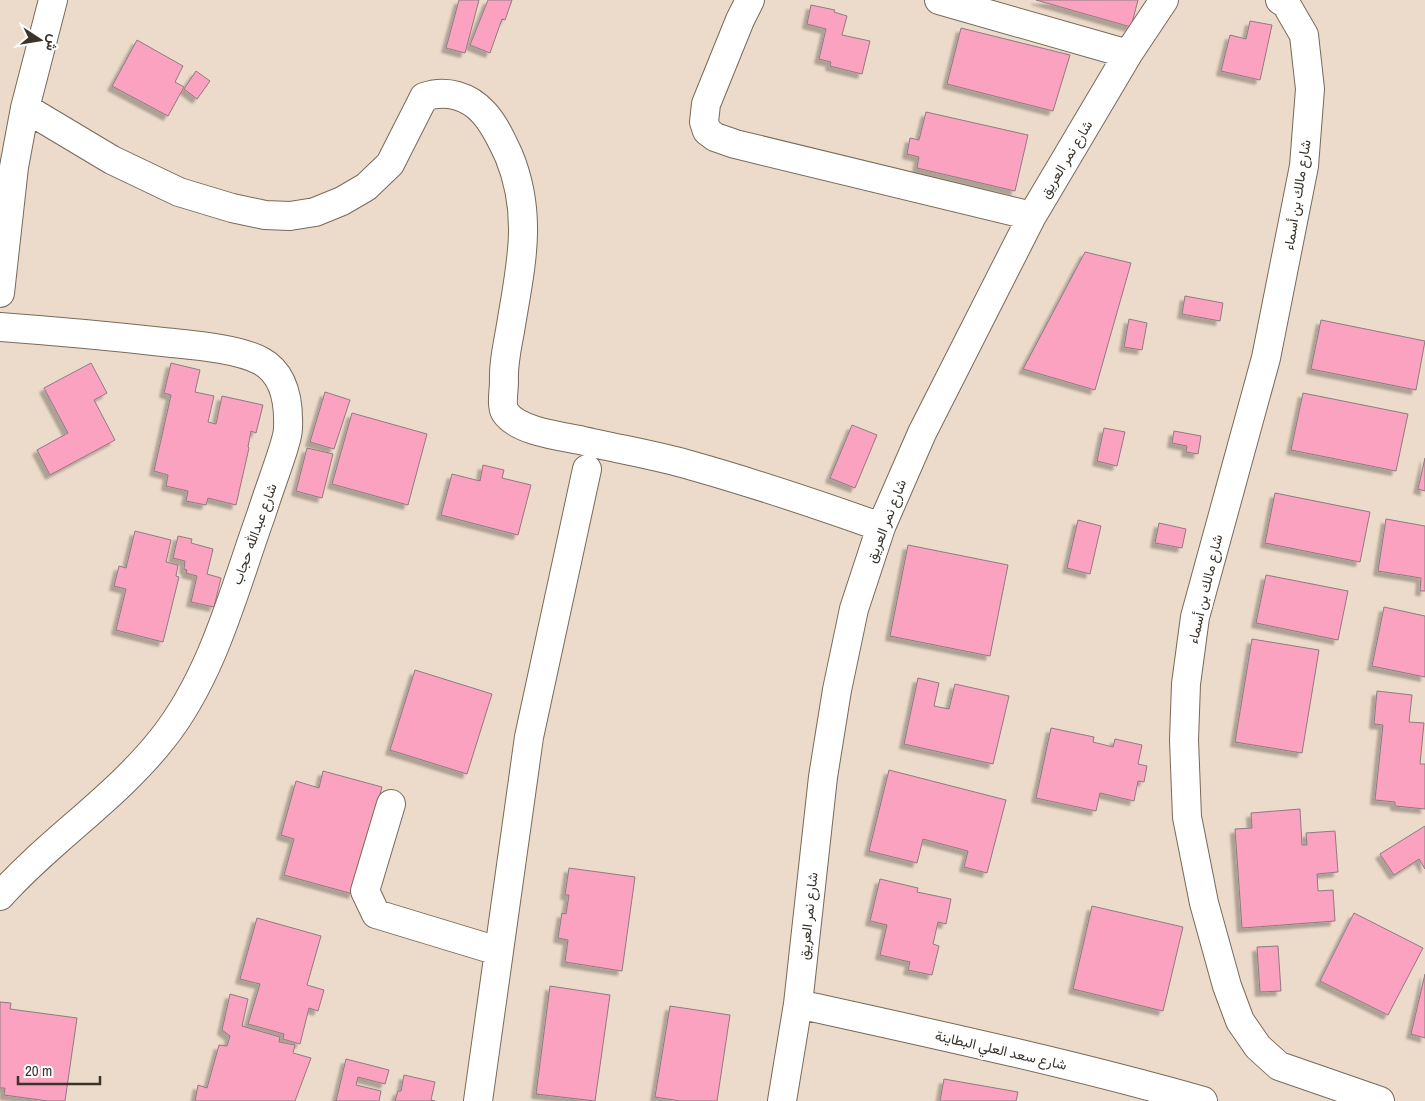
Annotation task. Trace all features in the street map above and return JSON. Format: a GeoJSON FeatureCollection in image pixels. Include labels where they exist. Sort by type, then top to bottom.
{"type":"FeatureCollection","features":[{"type":"Feature","properties":{"kind":"street"},"geometry":{"type":"LineString","coordinates":[[0,293],[14,167],[25,108],[53,0]]}},
{"type":"Feature","properties":{"kind":"street"},"geometry":{"type":"LineString","coordinates":[[750,0],[706,104],[704,122],[707,131],[715,137],[735,144],[1032,216]]}},
{"type":"Feature","properties":{"kind":"street"},"geometry":{"type":"LineString","coordinates":[[939,0],[1128,54]]}},
{"type":"Feature","properties":{"kind":"street","name":"شارع نمر العريق"},"geometry":{"type":"LineString","coordinates":[[782,1101],[798,1004],[823,777],[837,690],[854,609],[881,527],[922,433],[1032,216],[1128,54],[1164,0]]}},
{"type":"Feature","properties":{"kind":"street","name":"شارع مالك بن أسماء"},"geometry":{"type":"LineString","coordinates":[[1280,0],[1286,4],[1304,35],[1310,89],[1304,166],[1266,358],[1195,617],[1186,684],[1184,740],[1187,817],[1204,903],[1227,986],[1240,1021],[1258,1047],[1279,1066],[1380,1101]]}},
{"type":"Feature","properties":{"kind":"street"},"geometry":{"type":"LineString","coordinates":[[25,108],[112,160],[178,192],[232,208],[265,215],[290,216],[315,212],[342,201],[366,187],[390,164],[424,97],[436,93],[459,96],[477,105],[491,120],[516,173],[522,202],[524,228],[522,257],[504,369],[504,410],[512,420],[525,427],[550,434],[691,465],[756,484],[881,527]]}},
{"type":"Feature","properties":{"kind":"street","name":"شارع عبدالله حجاب"},"geometry":{"type":"LineString","coordinates":[[0,327],[203,346],[262,361],[279,378],[287,398],[288,431],[276,472],[219,632],[203,672],[182,714],[161,741],[130,774],[54,845],[22,872],[0,896]]}},
{"type":"Feature","properties":{"kind":"street"},"geometry":{"type":"LineString","coordinates":[[478,1101],[530,737],[587,469]]}},
{"type":"Feature","properties":{"kind":"street"},"geometry":{"type":"LineString","coordinates":[[391,804],[365,891],[376,914],[498,951]]}},
{"type":"Feature","properties":{"kind":"street","name":"شارع سعد العلي البطاينة"},"geometry":{"type":"LineString","coordinates":[[798,1004],[966,1041],[1137,1082],[1203,1101]]}},
{"type":"Feature","properties":{"kind":"building"},"geometry":{"type":"Polygon","coordinates":[[[459,0],[479,0],[465,53],[446,48],[459,0]]]}},
{"type":"Feature","properties":{"kind":"building"},"geometry":{"type":"Polygon","coordinates":[[[488,0],[512,0],[505,20],[502,19],[490,53],[470,45],[488,0]]]}},
{"type":"Feature","properties":{"kind":"building"},"geometry":{"type":"Polygon","coordinates":[[[1036,0],[1138,0],[1131,27],[1036,0]]]}},
{"type":"Feature","properties":{"kind":"building"},"geometry":{"type":"Polygon","coordinates":[[[811,5],[835,10],[834,12],[847,16],[842,35],[870,41],[862,74],[830,66],[831,62],[819,59],[826,29],[807,24],[811,5]]]}},
{"type":"Feature","properties":{"kind":"building"},"geometry":{"type":"Polygon","coordinates":[[[1250,21],[1272,25],[1260,80],[1221,71],[1230,35],[1246,39],[1250,21]]]}},
{"type":"Feature","properties":{"kind":"building"},"geometry":{"type":"Polygon","coordinates":[[[961,28],[1070,55],[1053,111],[947,84],[961,28]]]}},
{"type":"Feature","properties":{"kind":"building"},"geometry":{"type":"Polygon","coordinates":[[[137,40],[183,66],[175,82],[184,87],[168,116],[112,86],[137,40]]]}},
{"type":"Feature","properties":{"kind":"building"},"geometry":{"type":"Polygon","coordinates":[[[196,71],[210,81],[197,99],[184,89],[196,71]]]}},
{"type":"Feature","properties":{"kind":"building"},"geometry":{"type":"Polygon","coordinates":[[[926,112],[1028,135],[1015,191],[917,168],[919,157],[907,154],[910,138],[919,140],[926,112]]]}},
{"type":"Feature","properties":{"kind":"building"},"geometry":{"type":"Polygon","coordinates":[[[1085,252],[1131,263],[1095,390],[1023,369],[1085,252]]]}},
{"type":"Feature","properties":{"kind":"building"},"geometry":{"type":"Polygon","coordinates":[[[1185,296],[1223,303],[1220,321],[1182,314],[1185,296]]]}},
{"type":"Feature","properties":{"kind":"building"},"geometry":{"type":"Polygon","coordinates":[[[1129,319],[1147,323],[1142,350],[1124,347],[1129,319]]]}},
{"type":"Feature","properties":{"kind":"building"},"geometry":{"type":"Polygon","coordinates":[[[1321,320],[1425,341],[1416,390],[1311,369],[1321,320]]]}},
{"type":"Feature","properties":{"kind":"building"},"geometry":{"type":"Polygon","coordinates":[[[91,363],[107,393],[94,400],[115,440],[50,475],[37,450],[68,433],[44,388],[91,363]]]}},
{"type":"Feature","properties":{"kind":"building"},"geometry":{"type":"Polygon","coordinates":[[[171,363],[200,370],[195,392],[214,396],[208,422],[216,424],[222,396],[263,405],[256,433],[251,431],[236,505],[208,498],[206,505],[186,501],[188,491],[166,486],[168,475],[154,471],[171,395],[164,393],[171,363]]]}},
{"type":"Feature","properties":{"kind":"building"},"geometry":{"type":"Polygon","coordinates":[[[325,392],[350,400],[334,449],[310,442],[325,392]]]}},
{"type":"Feature","properties":{"kind":"building"},"geometry":{"type":"Polygon","coordinates":[[[1303,393],[1408,414],[1396,471],[1291,450],[1303,393]]]}},
{"type":"Feature","properties":{"kind":"building"},"geometry":{"type":"Polygon","coordinates":[[[352,413],[427,434],[408,505],[332,484],[352,413]]]}},
{"type":"Feature","properties":{"kind":"building"},"geometry":{"type":"Polygon","coordinates":[[[852,425],[877,435],[855,488],[830,478],[852,425]]]}},
{"type":"Feature","properties":{"kind":"building"},"geometry":{"type":"Polygon","coordinates":[[[1104,428],[1125,432],[1117,466],[1097,461],[1104,428]]]}},
{"type":"Feature","properties":{"kind":"building"},"geometry":{"type":"Polygon","coordinates":[[[1174,431],[1201,436],[1198,454],[1186,452],[1187,446],[1172,443],[1174,431]]]}},
{"type":"Feature","properties":{"kind":"building"},"geometry":{"type":"Polygon","coordinates":[[[307,448],[333,454],[322,498],[296,491],[307,448]]]}},
{"type":"Feature","properties":{"kind":"building"},"geometry":{"type":"Polygon","coordinates":[[[1425,458],[1425,491],[1418,489],[1425,458]]]}},
{"type":"Feature","properties":{"kind":"building"},"geometry":{"type":"Polygon","coordinates":[[[483,465],[504,470],[502,478],[531,485],[518,535],[441,515],[452,474],[480,481],[483,465]]]}},
{"type":"Feature","properties":{"kind":"building"},"geometry":{"type":"Polygon","coordinates":[[[1275,493],[1370,512],[1360,562],[1265,543],[1275,493]]]}},
{"type":"Feature","properties":{"kind":"building"},"geometry":{"type":"Polygon","coordinates":[[[1386,519],[1425,526],[1425,591],[1420,591],[1421,578],[1378,571],[1386,519]]]}},
{"type":"Feature","properties":{"kind":"building"},"geometry":{"type":"Polygon","coordinates":[[[1078,520],[1101,526],[1090,574],[1067,568],[1078,520]]]}},
{"type":"Feature","properties":{"kind":"building"},"geometry":{"type":"Polygon","coordinates":[[[1159,523],[1186,529],[1182,548],[1155,543],[1159,523]]]}},
{"type":"Feature","properties":{"kind":"building"},"geometry":{"type":"Polygon","coordinates":[[[135,531],[171,540],[166,562],[178,565],[176,576],[179,577],[163,642],[116,630],[126,589],[114,586],[119,566],[126,568],[135,531]]]}},
{"type":"Feature","properties":{"kind":"building"},"geometry":{"type":"Polygon","coordinates":[[[178,536],[192,539],[191,543],[213,549],[207,574],[221,578],[214,607],[191,602],[197,576],[186,573],[187,570],[184,569],[185,561],[173,558],[178,536]]]}},
{"type":"Feature","properties":{"kind":"building"},"geometry":{"type":"Polygon","coordinates":[[[908,545],[1008,565],[990,656],[890,636],[908,545]]]}},
{"type":"Feature","properties":{"kind":"building"},"geometry":{"type":"Polygon","coordinates":[[[1266,575],[1348,591],[1338,640],[1256,623],[1266,575]]]}},
{"type":"Feature","properties":{"kind":"building"},"geometry":{"type":"Polygon","coordinates":[[[1384,607],[1425,616],[1425,677],[1372,666],[1384,607]]]}},
{"type":"Feature","properties":{"kind":"building"},"geometry":{"type":"Polygon","coordinates":[[[1252,639],[1319,650],[1302,753],[1235,742],[1252,639]]]}},
{"type":"Feature","properties":{"kind":"building"},"geometry":{"type":"Polygon","coordinates":[[[415,670],[492,694],[467,774],[390,750],[415,670]]]}},
{"type":"Feature","properties":{"kind":"building"},"geometry":{"type":"Polygon","coordinates":[[[918,678],[939,683],[934,706],[949,709],[955,684],[1009,696],[993,764],[904,744],[918,678]]]}},
{"type":"Feature","properties":{"kind":"building"},"geometry":{"type":"Polygon","coordinates":[[[1377,691],[1412,695],[1409,722],[1424,723],[1420,764],[1425,764],[1425,809],[1395,806],[1395,802],[1375,800],[1383,725],[1374,724],[1377,691]]]}},
{"type":"Feature","properties":{"kind":"building"},"geometry":{"type":"Polygon","coordinates":[[[1051,728],[1094,737],[1093,742],[1113,747],[1115,739],[1142,745],[1138,764],[1147,766],[1144,782],[1138,781],[1134,801],[1100,793],[1096,811],[1036,798],[1051,728]]]}},
{"type":"Feature","properties":{"kind":"building"},"geometry":{"type":"Polygon","coordinates":[[[889,770],[1006,800],[987,873],[964,867],[968,851],[923,839],[917,863],[869,851],[889,770]]]}},
{"type":"Feature","properties":{"kind":"building"},"geometry":{"type":"Polygon","coordinates":[[[323,771],[382,787],[353,894],[284,875],[294,839],[281,835],[296,781],[319,788],[323,771]]]}},
{"type":"Feature","properties":{"kind":"building"},"geometry":{"type":"Polygon","coordinates":[[[1300,809],[1302,845],[1307,845],[1306,833],[1335,831],[1338,872],[1317,874],[1318,891],[1333,890],[1335,921],[1242,928],[1235,829],[1252,828],[1251,813],[1300,809]]]}},
{"type":"Feature","properties":{"kind":"building"},"geometry":{"type":"Polygon","coordinates":[[[1425,826],[1425,869],[1419,859],[1394,875],[1380,854],[1425,826]]]}},
{"type":"Feature","properties":{"kind":"building"},"geometry":{"type":"Polygon","coordinates":[[[569,868],[635,877],[622,971],[565,962],[568,940],[558,938],[562,913],[566,914],[569,895],[565,895],[569,868]]]}},
{"type":"Feature","properties":{"kind":"building"},"geometry":{"type":"Polygon","coordinates":[[[880,879],[918,888],[917,892],[951,899],[946,924],[938,922],[933,944],[939,946],[932,975],[908,970],[910,962],[880,955],[887,925],[870,921],[880,879]]]}},
{"type":"Feature","properties":{"kind":"building"},"geometry":{"type":"Polygon","coordinates":[[[1092,906],[1183,927],[1163,1011],[1073,989],[1092,906]]]}},
{"type":"Feature","properties":{"kind":"building"},"geometry":{"type":"Polygon","coordinates":[[[1354,913],[1423,948],[1388,1015],[1320,981],[1354,913]]]}},
{"type":"Feature","properties":{"kind":"building"},"geometry":{"type":"Polygon","coordinates":[[[257,918],[321,936],[307,985],[324,990],[318,1011],[309,1008],[300,1044],[283,1039],[284,1034],[248,1024],[260,984],[240,979],[257,918]]]}},
{"type":"Feature","properties":{"kind":"building"},"geometry":{"type":"Polygon","coordinates":[[[1278,946],[1281,991],[1260,992],[1257,947],[1278,946]]]}},
{"type":"Feature","properties":{"kind":"building"},"geometry":{"type":"Polygon","coordinates":[[[1425,974],[1425,1038],[1411,1034],[1425,974]]]}},
{"type":"Feature","properties":{"kind":"building"},"geometry":{"type":"Polygon","coordinates":[[[550,986],[610,995],[595,1101],[536,1094],[550,986]]]}},
{"type":"Feature","properties":{"kind":"building"},"geometry":{"type":"Polygon","coordinates":[[[230,994],[248,999],[242,1026],[280,1037],[279,1042],[295,1045],[293,1053],[311,1058],[295,1101],[195,1101],[198,1085],[207,1088],[219,1045],[227,1046],[230,1036],[222,1030],[230,994]]]}},
{"type":"Feature","properties":{"kind":"building"},"geometry":{"type":"Polygon","coordinates":[[[0,1002],[11,1003],[10,1009],[77,1018],[65,1101],[48,1101],[4,1095],[5,1088],[0,1088],[0,1002]]]}},
{"type":"Feature","properties":{"kind":"building"},"geometry":{"type":"Polygon","coordinates":[[[670,1006],[730,1015],[717,1101],[680,1101],[655,1097],[670,1006]]]}},
{"type":"Feature","properties":{"kind":"building"},"geometry":{"type":"Polygon","coordinates":[[[346,1059],[389,1070],[385,1084],[358,1077],[356,1085],[381,1091],[379,1101],[336,1101],[346,1059]]]}},
{"type":"Feature","properties":{"kind":"building"},"geometry":{"type":"Polygon","coordinates":[[[404,1075],[435,1082],[431,1100],[435,1101],[395,1101],[398,1091],[401,1091],[404,1075]]]}},
{"type":"Feature","properties":{"kind":"building"},"geometry":{"type":"Polygon","coordinates":[[[944,1079],[1018,1092],[1016,1101],[940,1101],[944,1079]]]}}]}
